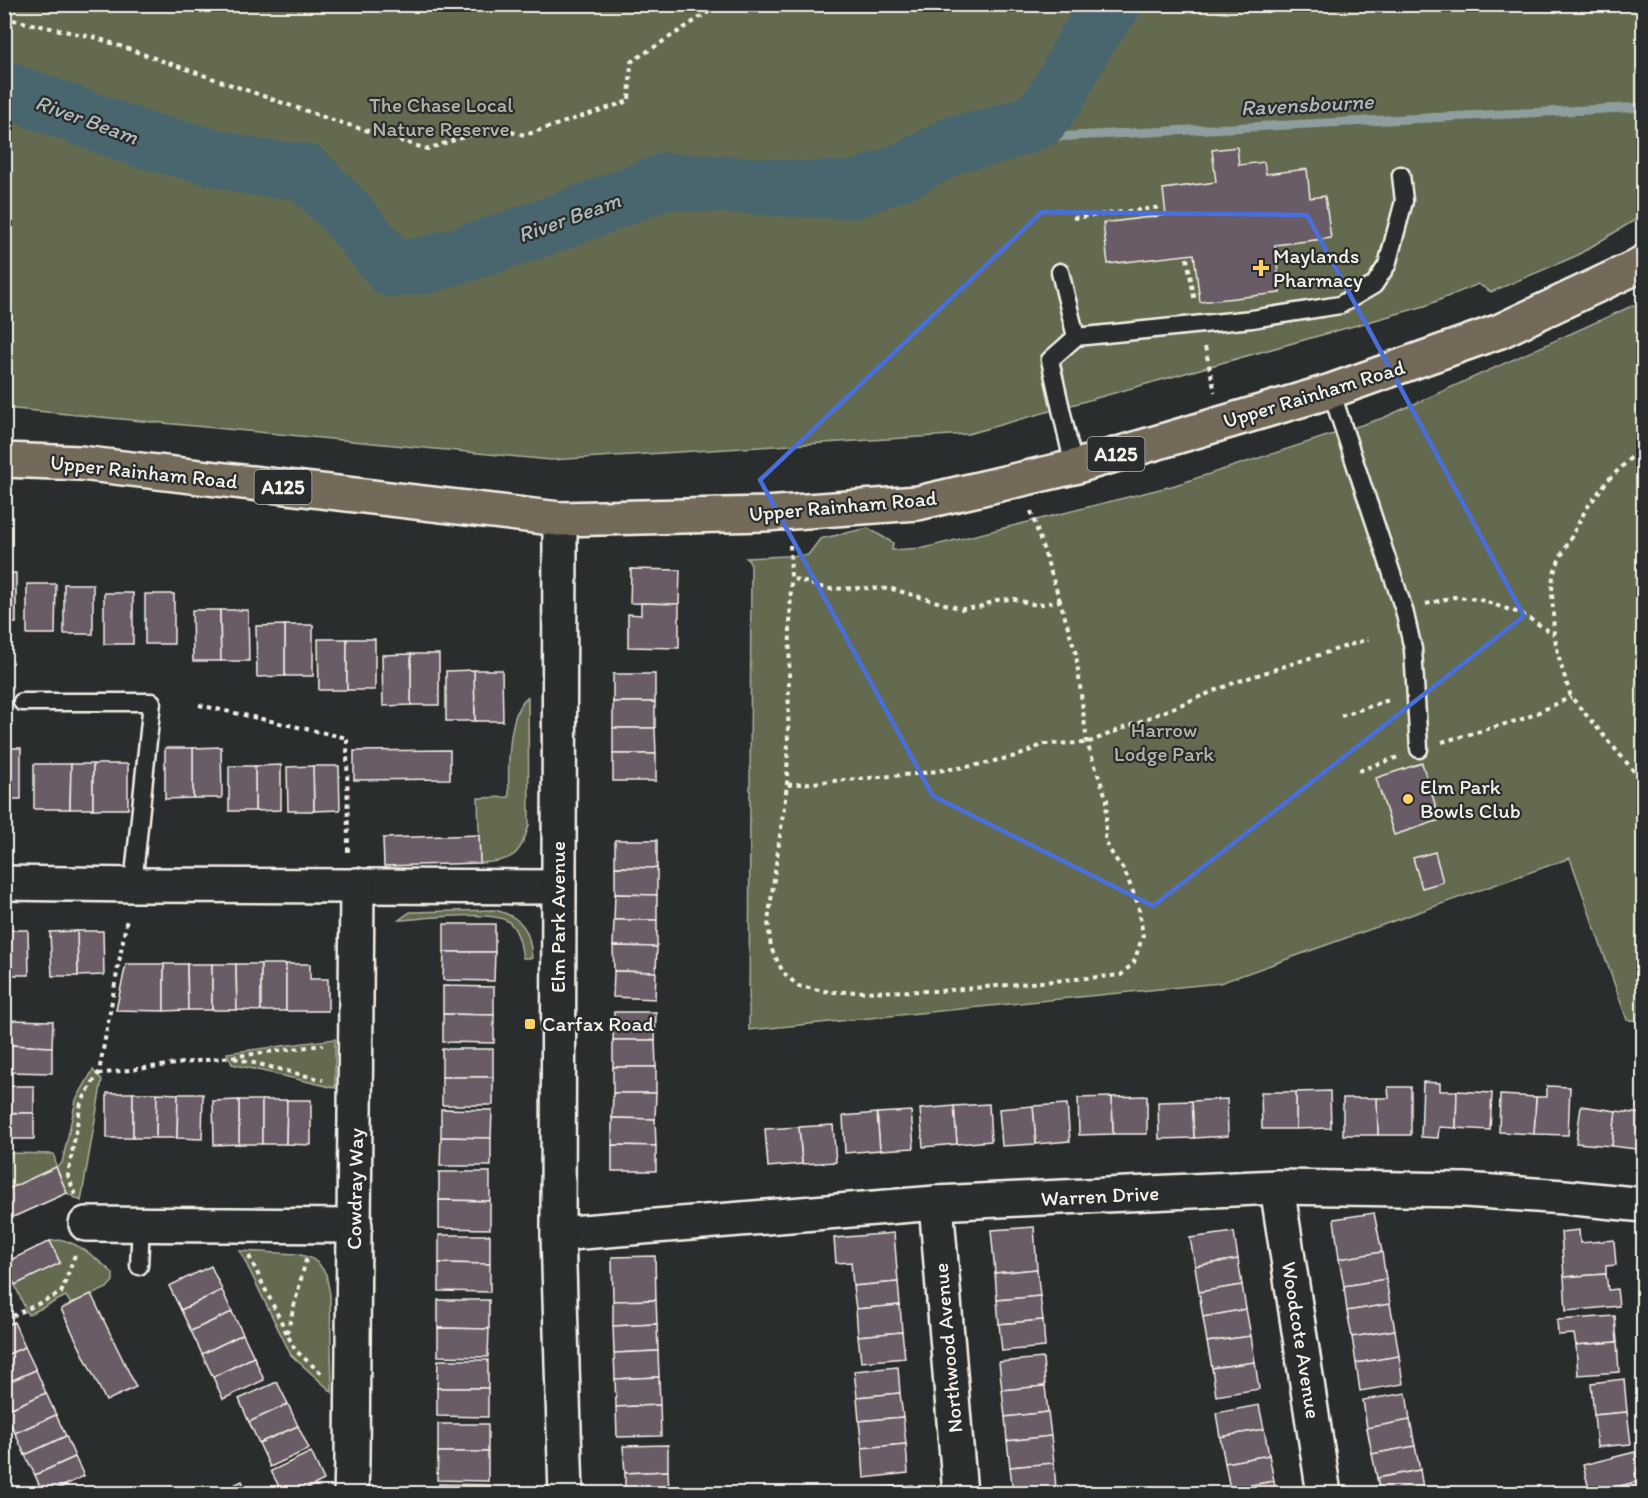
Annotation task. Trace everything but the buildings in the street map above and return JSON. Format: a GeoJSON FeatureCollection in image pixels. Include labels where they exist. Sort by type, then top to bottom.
{"type":"FeatureCollection","features":[{"type":"Feature","properties":{"kind":"main road","name":"Upper Rainham Road"},"geometry":{"type":"LineString","coordinates":[[4,460],[80,463],[560,519],[765,514],[918,503],[1074,467],[1331,391],[1500,331],[1644,262]]}},
{"type":"Feature","properties":{"kind":"street","name":"Elm Park Avenue"},"geometry":{"type":"LineString","coordinates":[[560,519],[558,1234],[566,1494]]}},
{"type":"Feature","properties":{"kind":"street"},"geometry":{"type":"LineString","coordinates":[[4,883],[558,887]]}},
{"type":"Feature","properties":{"kind":"street","name":"Cowdray Way"},"geometry":{"type":"LineString","coordinates":[[351,1494],[356,1089],[353,885]]}},
{"type":"Feature","properties":{"kind":"street","name":"Warren Drive"},"geometry":{"type":"LineString","coordinates":[[558,1234],[936,1203],[1277,1187],[1465,1190],[1644,1205]]}},
{"type":"Feature","properties":{"kind":"street","name":"Woodcote Avenue"},"geometry":{"type":"LineString","coordinates":[[1277,1187],[1324,1494]]}},
{"type":"Feature","properties":{"kind":"street","name":"Northwood Avenue"},"geometry":{"type":"LineString","coordinates":[[936,1203],[960,1494]]}},
{"type":"Feature","properties":{"kind":"street"},"geometry":{"type":"LineString","coordinates":[[86,1224],[355,1226]]}},
{"type":"Feature","properties":{"kind":"lane"},"geometry":{"type":"LineString","coordinates":[[1074,467],[1050,360],[1076,337],[1252,319],[1340,305],[1374,285],[1387,265],[1404,201],[1401,175]]}},
{"type":"Feature","properties":{"kind":"lane"},"geometry":{"type":"LineString","coordinates":[[1060,272],[1076,337]]}},
{"type":"Feature","properties":{"kind":"lane"},"geometry":{"type":"LineString","coordinates":[[1331,391],[1404,610],[1413,649],[1419,749]]}},
{"type":"Feature","properties":{"kind":"lane"},"geometry":{"type":"LineString","coordinates":[[22,702],[152,702],[133,885]]}},
{"type":"Feature","properties":{"kind":"lane"},"geometry":{"type":"LineString","coordinates":[[139,1266],[141,1224]]}},
{"type":"Feature","properties":{"kind":"path"},"geometry":{"type":"LineString","coordinates":[[4,18],[97,38],[329,119],[427,149],[492,128],[525,135],[629,101],[631,62],[721,4]]}},
{"type":"Feature","properties":{"kind":"path"},"geometry":{"type":"LineString","coordinates":[[1073,218],[1162,207]]}},
{"type":"Feature","properties":{"kind":"path"},"geometry":{"type":"LineString","coordinates":[[1644,445],[1603,487],[1586,509],[1553,575],[1552,605],[1554,634],[1571,697],[1644,783]]}},
{"type":"Feature","properties":{"kind":"path"},"geometry":{"type":"LineString","coordinates":[[789,512],[787,785],[768,922],[771,948],[783,972],[798,986],[830,992],[940,991],[1121,975],[1134,962],[1143,935],[1138,904],[1124,870],[1105,840],[1107,800],[1087,743],[1076,654],[1021,479]]}},
{"type":"Feature","properties":{"kind":"path"},"geometry":{"type":"LineString","coordinates":[[790,578],[828,590],[892,589],[962,609],[997,600],[1014,599],[1036,605],[1060,602]]}},
{"type":"Feature","properties":{"kind":"path"},"geometry":{"type":"LineString","coordinates":[[1404,610],[1454,597],[1478,599],[1521,614],[1554,634]]}},
{"type":"Feature","properties":{"kind":"path"},"geometry":{"type":"LineString","coordinates":[[787,785],[915,774],[973,766],[1020,755],[1044,744],[1087,743],[1236,682],[1368,639]]}},
{"type":"Feature","properties":{"kind":"path"},"geometry":{"type":"LineString","coordinates":[[1341,716],[1416,692]]}},
{"type":"Feature","properties":{"kind":"path"},"geometry":{"type":"LineString","coordinates":[[1359,771],[1419,749],[1526,718],[1571,697]]}},
{"type":"Feature","properties":{"kind":"path"},"geometry":{"type":"LineString","coordinates":[[199,705],[346,738],[353,885]]}},
{"type":"Feature","properties":{"kind":"path"},"geometry":{"type":"LineString","coordinates":[[4,1320],[61,1293],[86,1224],[68,1175],[81,1103],[98,1074],[133,885]]}},
{"type":"Feature","properties":{"kind":"path"},"geometry":{"type":"LineString","coordinates":[[98,1074],[356,1040]]}},
{"type":"Feature","properties":{"kind":"path"},"geometry":{"type":"LineString","coordinates":[[231,1057],[356,1089]]}},
{"type":"Feature","properties":{"kind":"path"},"geometry":{"type":"LineString","coordinates":[[233,1225],[295,1350],[353,1402]]}},
{"type":"Feature","properties":{"kind":"path"},"geometry":{"type":"LineString","coordinates":[[287,1334],[315,1225]]}},
{"type":"Feature","properties":{"kind":"highlighted area"},"geometry":{"type":"Polygon","coordinates":[[[1042,212],[1307,215],[1524,616],[1153,906],[933,796],[760,480],[1042,212]]]}},
{"type":"Feature","properties":{"kind":"green space","name":"The Chase Local Nature Reserve"},"geometry":{"type":"Polygon","coordinates":[[[4,5],[1643,5],[1643,215],[1576,256],[1491,292],[1478,284],[1425,306],[968,434],[551,460],[5,408],[4,5]]]}},
{"type":"Feature","properties":{"kind":"green space","name":"Harrow Lodge Park"},"geometry":{"type":"Polygon","coordinates":[[[1643,301],[1643,1021],[1627,1020],[1570,858],[1220,983],[749,1030],[751,564],[746,558],[808,555],[820,539],[868,528],[893,543],[892,550],[924,548],[1172,486],[1383,418],[1643,301]]]}},
{"type":"Feature","properties":{"kind":"green space"},"geometry":{"type":"Polygon","coordinates":[[[528,697],[529,825],[522,844],[513,855],[480,863],[478,798],[509,797],[512,728],[521,704],[528,697]]]}},
{"type":"Feature","properties":{"kind":"green space"},"geometry":{"type":"Polygon","coordinates":[[[495,910],[512,917],[523,926],[527,932],[532,958],[523,958],[516,931],[510,923],[502,919],[475,916],[399,920],[410,912],[495,910]]]}},
{"type":"Feature","properties":{"kind":"green space"},"geometry":{"type":"Polygon","coordinates":[[[335,1039],[335,1088],[232,1064],[227,1053],[335,1039]]]}},
{"type":"Feature","properties":{"kind":"green space"},"geometry":{"type":"Polygon","coordinates":[[[93,1070],[102,1080],[81,1201],[67,1193],[56,1167],[62,1163],[76,1100],[93,1070]]]}},
{"type":"Feature","properties":{"kind":"green space"},"geometry":{"type":"Polygon","coordinates":[[[5,1153],[54,1154],[56,1167],[5,1191],[5,1153]]]}},
{"type":"Feature","properties":{"kind":"green space"},"geometry":{"type":"Polygon","coordinates":[[[63,1240],[96,1258],[113,1273],[113,1281],[107,1288],[71,1304],[66,1296],[28,1315],[15,1285],[60,1263],[50,1241],[63,1240]]]}},
{"type":"Feature","properties":{"kind":"green space"},"geometry":{"type":"Polygon","coordinates":[[[240,1251],[297,1254],[311,1258],[326,1274],[330,1294],[332,1392],[291,1355],[240,1251]]]}},
{"type":"Feature","properties":{"kind":"waterway","name":"River Beam"},"geometry":{"type":"LineString","coordinates":[[4,89],[144,140],[253,167],[305,172],[347,214],[392,269],[428,265],[487,247],[666,181],[854,190],[908,169],[955,144],[995,136],[1039,120],[1056,98],[1086,41],[1113,4]]}},
{"type":"Feature","properties":{"kind":"waterway","name":"Ravensbourne"},"geometry":{"type":"LineString","coordinates":[[973,141],[1644,107]]}},
{"type":"Feature","properties":{"kind":"place","name":"Maylands Pharmacy"},"geometry":{"type":"Point","coordinates":[1261,268]}},
{"type":"Feature","properties":{"kind":"place","name":"Elm Park Bowls Club"},"geometry":{"type":"Point","coordinates":[1408,799]}},
{"type":"Feature","properties":{"kind":"place","name":"Carfax Road"},"geometry":{"type":"Point","coordinates":[530,1024]}}]}
